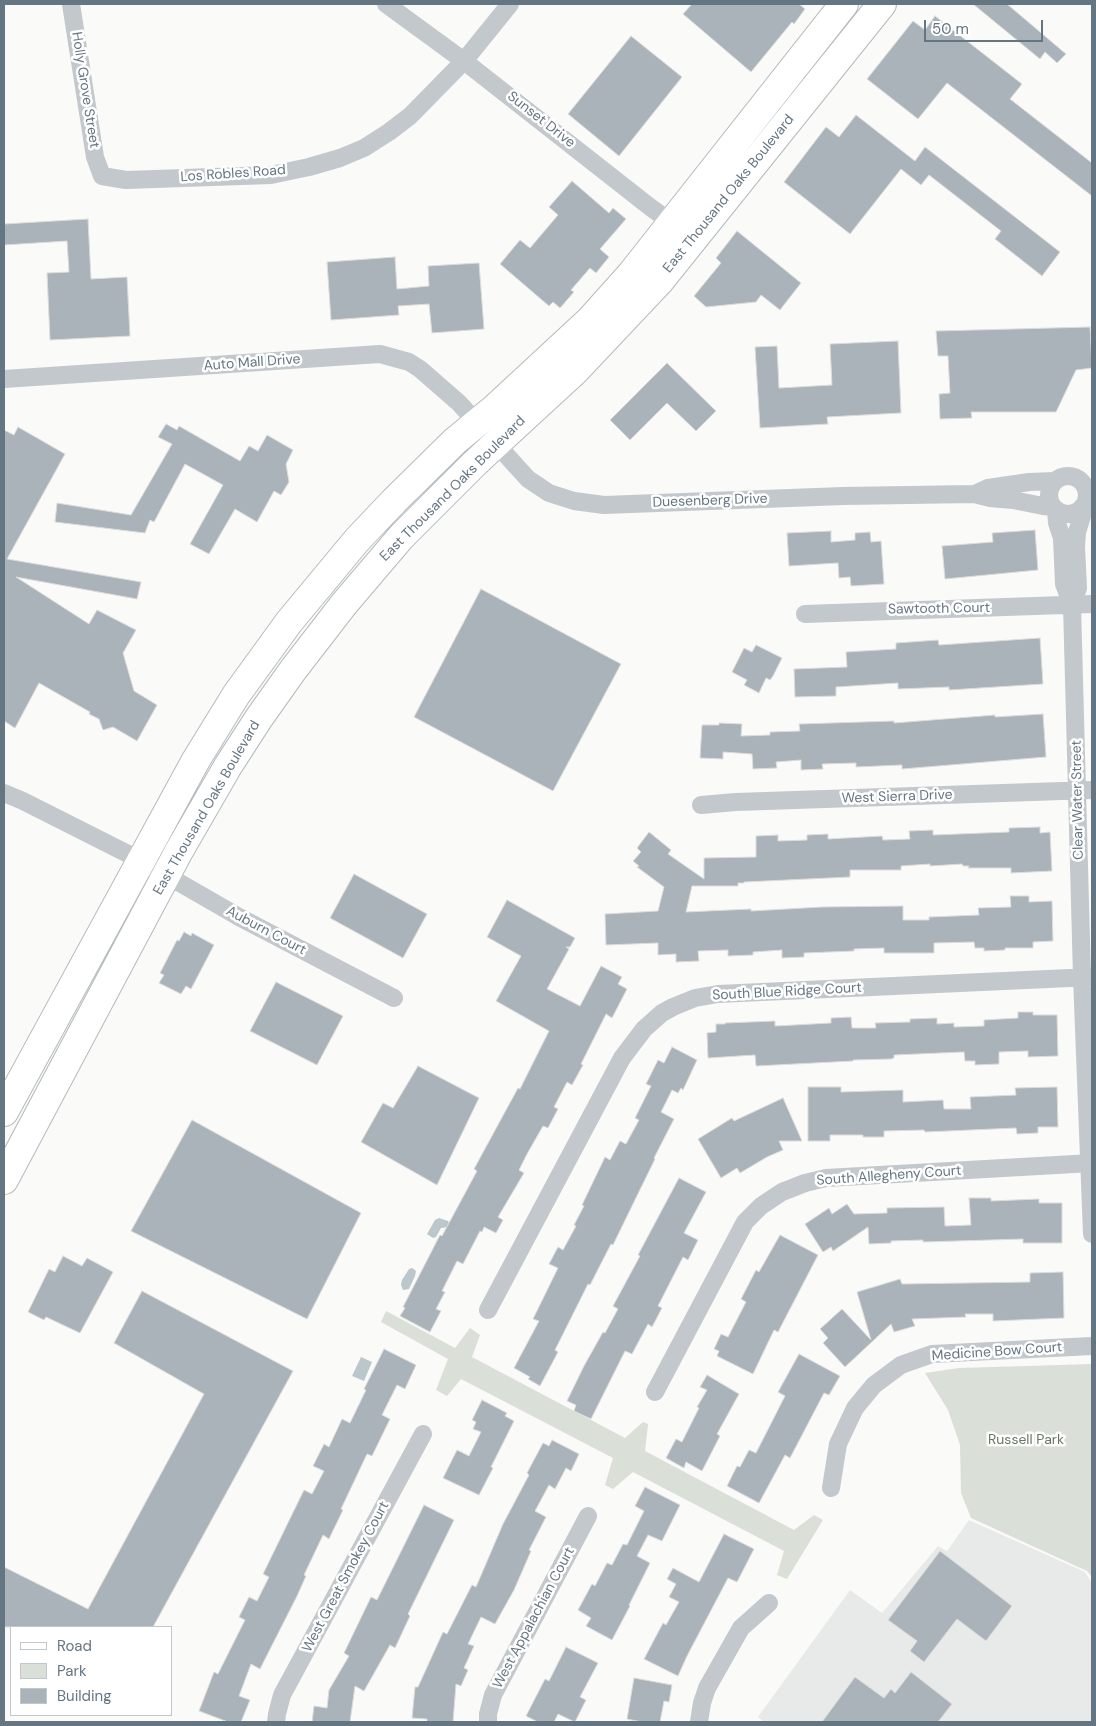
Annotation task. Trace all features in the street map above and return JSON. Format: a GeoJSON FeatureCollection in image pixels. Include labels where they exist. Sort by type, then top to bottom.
{"type":"FeatureCollection","features":[{"type":"Feature","properties":{"kind":"main road","name":"East Thousand Oaks Boulevard"},"geometry":{"type":"LineString","coordinates":[[4,1112],[196,760],[236,695],[289,622],[357,540],[394,501],[476,422],[529,378],[590,320],[632,273],[844,4]]}},
{"type":"Feature","properties":{"kind":"main road","name":"East Thousand Oaks Boulevard"},"geometry":{"type":"LineString","coordinates":[[4,1180],[166,875],[228,766],[293,670],[344,604],[390,550],[475,463],[575,371],[658,282],[882,4]]}},
{"type":"Feature","properties":{"kind":"street","name":"Holly Grove Street"},"geometry":{"type":"LineString","coordinates":[[71,4],[95,157],[102,176]]}},
{"type":"Feature","properties":{"kind":"street","name":"Sunset Drive"},"geometry":{"type":"LineString","coordinates":[[386,4],[464,61],[671,223],[694,238]]}},
{"type":"Feature","properties":{"kind":"street","name":"Los Robles Road"},"geometry":{"type":"LineString","coordinates":[[102,176],[126,180],[271,175],[309,167],[340,158],[364,148],[410,116],[464,61],[510,4]]}},
{"type":"Feature","properties":{"kind":"street","name":"Auto Mall Drive"},"geometry":{"type":"LineString","coordinates":[[4,379],[380,354],[409,362],[420,369],[456,400],[476,422]]}},
{"type":"Feature","properties":{"kind":"street","name":"Duesenberg Drive"},"geometry":{"type":"LineString","coordinates":[[476,422],[528,479],[549,493],[574,501],[604,505],[816,497],[974,494],[1055,508],[1061,513],[1072,513],[1086,505],[1086,481],[1066,476],[1055,481],[988,488],[974,494]]}},
{"type":"Feature","properties":{"kind":"street"},"geometry":{"type":"LineString","coordinates":[[1055,481],[1049,491],[1049,496],[1055,508]]}},
{"type":"Feature","properties":{"kind":"street","name":"Clear Water Street"},"geometry":{"type":"LineString","coordinates":[[1072,605],[1078,588],[1077,539],[1086,505]]}},
{"type":"Feature","properties":{"kind":"street","name":"Clear Water Street"},"geometry":{"type":"LineString","coordinates":[[1055,508],[1062,538],[1064,584],[1072,605],[1085,790],[1092,1234]]}},
{"type":"Feature","properties":{"kind":"street","name":"Sawtooth Court"},"geometry":{"type":"LineString","coordinates":[[805,614],[1092,604]]}},
{"type":"Feature","properties":{"kind":"street","name":"West Sierra Drive"},"geometry":{"type":"LineString","coordinates":[[701,805],[736,802],[1085,790]]}},
{"type":"Feature","properties":{"kind":"street","name":"Auburn Court"},"geometry":{"type":"LineString","coordinates":[[4,793],[140,860],[239,917],[394,998]]}},
{"type":"Feature","properties":{"kind":"street","name":"South Blue Ridge Court"},"geometry":{"type":"LineString","coordinates":[[488,1310],[622,1058],[644,1029],[672,1007],[695,998],[718,994],[1087,977]]}},
{"type":"Feature","properties":{"kind":"street","name":"South Allegheny Court"},"geometry":{"type":"LineString","coordinates":[[655,1392],[745,1222],[761,1206],[782,1192],[805,1182],[826,1178],[1090,1163]]}},
{"type":"Feature","properties":{"kind":"street","name":"Medicine Bow Court"},"geometry":{"type":"LineString","coordinates":[[831,1488],[838,1444],[855,1408],[874,1385],[901,1365],[932,1354],[1092,1346]]}},
{"type":"Feature","properties":{"kind":"street","name":"West Great Smokey Court"},"geometry":{"type":"LineString","coordinates":[[276,1722],[282,1695],[423,1434]]}},
{"type":"Feature","properties":{"kind":"street","name":"West Appalachian Court"},"geometry":{"type":"LineString","coordinates":[[488,1722],[493,1695],[588,1516]]}},
{"type":"Feature","properties":{"kind":"street"},"geometry":{"type":"LineString","coordinates":[[699,1722],[702,1703],[708,1688],[740,1628],[769,1603]]}},
{"type":"Feature","properties":{"kind":"shaded area"},"geometry":{"type":"Polygon","coordinates":[[[439,1218],[448,1221],[448,1227],[441,1228],[436,1237],[433,1238],[427,1234],[435,1220],[439,1218]]]}},
{"type":"Feature","properties":{"kind":"shaded area"},"geometry":{"type":"Polygon","coordinates":[[[412,1268],[416,1271],[415,1276],[409,1289],[403,1290],[402,1280],[409,1269],[412,1268]]]}},
{"type":"Feature","properties":{"kind":"shaded area"},"geometry":{"type":"Polygon","coordinates":[[[361,1357],[372,1362],[364,1381],[352,1376],[361,1357]]]}},
{"type":"Feature","properties":{"kind":"shaded area"},"geometry":{"type":"Polygon","coordinates":[[[969,1520],[1085,1572],[1092,1583],[1092,1722],[764,1722],[758,1717],[850,1590],[882,1613],[938,1546],[947,1551],[969,1520]]]}},
{"type":"Feature","properties":{"kind":"green space"},"geometry":{"type":"Polygon","coordinates":[[[386,1311],[455,1348],[470,1328],[480,1335],[472,1357],[625,1438],[643,1422],[648,1424],[645,1451],[794,1530],[814,1515],[823,1520],[787,1579],[777,1575],[784,1551],[633,1472],[613,1489],[605,1485],[613,1458],[461,1379],[447,1396],[436,1390],[448,1359],[381,1322],[386,1311]]]}},
{"type":"Feature","properties":{"kind":"green space","name":"Russell Park"},"geometry":{"type":"Polygon","coordinates":[[[1092,1364],[1092,1577],[1087,1571],[971,1518],[961,1493],[960,1445],[948,1410],[925,1373],[959,1368],[1092,1364]]]}},
{"type":"Feature","properties":{"kind":"building"},"geometry":{"type":"Polygon","coordinates":[[[692,4],[799,4],[805,9],[751,72],[683,14],[692,4]]]}},
{"type":"Feature","properties":{"kind":"building"},"geometry":{"type":"Polygon","coordinates":[[[973,4],[1007,4],[1066,54],[1057,63],[1045,52],[1040,59],[973,4]]]}},
{"type":"Feature","properties":{"kind":"building"},"geometry":{"type":"Polygon","coordinates":[[[935,16],[1022,84],[1010,99],[1092,163],[1092,196],[947,83],[918,119],[867,79],[913,21],[925,30],[935,16]]]}},
{"type":"Feature","properties":{"kind":"building"},"geometry":{"type":"Polygon","coordinates":[[[631,36],[682,77],[619,156],[568,114],[631,36]]]}},
{"type":"Feature","properties":{"kind":"building"},"geometry":{"type":"Polygon","coordinates":[[[856,115],[915,161],[925,147],[1060,252],[1042,276],[995,239],[1001,231],[929,175],[921,185],[901,169],[850,234],[784,182],[826,127],[839,137],[856,115]]]}},
{"type":"Feature","properties":{"kind":"building"},"geometry":{"type":"Polygon","coordinates":[[[572,181],[609,213],[613,208],[626,219],[600,249],[609,257],[596,273],[590,268],[571,290],[574,292],[560,308],[553,302],[549,306],[500,264],[520,240],[530,248],[558,215],[549,207],[572,181]]]}},
{"type":"Feature","properties":{"kind":"building"},"geometry":{"type":"Polygon","coordinates":[[[88,219],[91,279],[127,277],[130,336],[50,340],[47,273],[69,272],[67,241],[4,245],[4,224],[88,219]]]}},
{"type":"Feature","properties":{"kind":"building"},"geometry":{"type":"Polygon","coordinates":[[[737,231],[801,283],[780,310],[761,295],[756,302],[706,307],[694,296],[721,263],[716,258],[737,231]]]}},
{"type":"Feature","properties":{"kind":"building"},"geometry":{"type":"Polygon","coordinates":[[[395,257],[397,289],[429,286],[428,266],[479,263],[484,329],[432,333],[429,304],[398,306],[399,315],[331,320],[327,262],[395,257]]]}},
{"type":"Feature","properties":{"kind":"building"},"geometry":{"type":"Polygon","coordinates":[[[1090,327],[1092,368],[1076,370],[1056,412],[971,412],[972,418],[940,419],[939,394],[950,393],[948,356],[938,356],[936,331],[1090,327]]]}},
{"type":"Feature","properties":{"kind":"building"},"geometry":{"type":"Polygon","coordinates":[[[898,341],[901,413],[827,417],[828,424],[760,428],[755,347],[777,346],[779,388],[832,385],[830,344],[898,341]]]}},
{"type":"Feature","properties":{"kind":"building"},"geometry":{"type":"Polygon","coordinates":[[[667,363],[716,411],[696,431],[667,403],[630,440],[610,420],[667,363]]]}},
{"type":"Feature","properties":{"kind":"building"},"geometry":{"type":"Polygon","coordinates":[[[166,424],[177,430],[179,426],[240,461],[249,446],[258,451],[267,435],[293,450],[286,464],[289,482],[281,495],[274,491],[257,522],[235,509],[209,554],[190,544],[223,485],[185,464],[154,522],[150,520],[145,533],[55,522],[57,503],[131,515],[172,444],[158,437],[166,424]]]}},
{"type":"Feature","properties":{"kind":"building"},"geometry":{"type":"Polygon","coordinates":[[[18,427],[65,454],[7,559],[141,582],[137,599],[16,577],[89,624],[97,610],[136,630],[123,653],[134,691],[157,705],[137,741],[113,727],[103,730],[99,719],[89,714],[90,712],[39,683],[15,728],[4,721],[4,430],[14,435],[18,427]]]}},
{"type":"Feature","properties":{"kind":"building"},"geometry":{"type":"Polygon","coordinates":[[[1035,530],[1038,570],[945,579],[942,546],[993,542],[992,533],[1035,530]]]}},
{"type":"Feature","properties":{"kind":"building"},"geometry":{"type":"Polygon","coordinates":[[[831,531],[831,542],[855,540],[855,533],[870,532],[871,542],[881,541],[884,584],[851,586],[850,577],[839,578],[838,563],[789,566],[787,533],[831,531]]]}},
{"type":"Feature","properties":{"kind":"building"},"geometry":{"type":"Polygon","coordinates":[[[481,589],[621,664],[553,791],[414,717],[481,589]]]}},
{"type":"Feature","properties":{"kind":"building"},"geometry":{"type":"Polygon","coordinates":[[[1040,638],[1043,684],[949,690],[949,687],[898,689],[898,683],[836,687],[836,696],[795,697],[794,669],[847,667],[846,652],[896,649],[896,643],[938,640],[939,645],[1040,638]]]}},
{"type":"Feature","properties":{"kind":"building"},"geometry":{"type":"Polygon","coordinates":[[[756,645],[782,658],[770,680],[766,678],[759,693],[744,685],[747,680],[732,672],[744,648],[752,652],[756,645]]]}},
{"type":"Feature","properties":{"kind":"building"},"geometry":{"type":"Polygon","coordinates":[[[1043,714],[1046,757],[902,769],[902,765],[856,767],[856,763],[822,764],[823,769],[801,770],[801,760],[776,762],[777,768],[753,769],[752,754],[723,752],[723,759],[700,758],[702,725],[719,725],[719,723],[742,724],[741,736],[770,735],[770,732],[800,731],[799,724],[894,721],[894,723],[995,715],[995,717],[1043,714]]]}},
{"type":"Feature","properties":{"kind":"building"},"geometry":{"type":"Polygon","coordinates":[[[1040,827],[1040,833],[1050,832],[1052,871],[1011,873],[1011,868],[968,868],[969,866],[963,866],[962,864],[930,866],[930,864],[901,866],[901,870],[850,870],[850,877],[744,882],[738,883],[738,886],[692,886],[686,912],[903,906],[903,920],[929,920],[929,917],[979,915],[978,908],[1011,907],[1010,896],[1029,896],[1029,902],[1052,901],[1053,941],[1033,942],[1033,948],[1005,948],[1005,950],[984,951],[984,948],[975,948],[974,942],[934,943],[934,953],[884,953],[884,948],[804,953],[804,957],[782,958],[782,950],[753,952],[753,955],[728,956],[728,950],[698,951],[699,961],[676,962],[676,954],[658,955],[658,943],[606,945],[605,914],[658,911],[664,887],[637,867],[639,866],[633,861],[641,852],[637,848],[649,832],[671,850],[668,854],[704,879],[704,858],[756,857],[756,836],[778,835],[778,841],[807,840],[807,835],[828,834],[828,839],[882,836],[883,840],[910,839],[909,831],[933,830],[933,835],[1009,832],[1009,828],[1040,827]]]}},
{"type":"Feature","properties":{"kind":"building"},"geometry":{"type":"Polygon","coordinates":[[[354,874],[427,914],[403,958],[330,918],[354,874]]]}},
{"type":"Feature","properties":{"kind":"building"},"geometry":{"type":"Polygon","coordinates":[[[507,900],[575,938],[570,947],[566,947],[569,949],[547,989],[580,1006],[601,966],[622,977],[618,984],[627,989],[612,1018],[606,1014],[572,1085],[567,1082],[554,1107],[558,1109],[548,1128],[543,1126],[527,1154],[519,1170],[524,1173],[498,1217],[503,1220],[496,1233],[484,1227],[482,1232],[480,1231],[463,1264],[457,1261],[442,1291],[445,1292],[436,1309],[441,1311],[430,1332],[400,1316],[405,1308],[403,1307],[440,1235],[442,1236],[477,1171],[474,1169],[518,1088],[520,1089],[549,1031],[496,1001],[521,956],[487,937],[507,900]]]}},
{"type":"Feature","properties":{"kind":"building"},"geometry":{"type":"Polygon","coordinates":[[[184,932],[191,936],[192,933],[214,945],[191,989],[186,986],[181,994],[159,983],[164,975],[160,973],[177,940],[179,941],[184,932]]]}},
{"type":"Feature","properties":{"kind":"building"},"geometry":{"type":"Polygon","coordinates":[[[276,982],[343,1016],[317,1065],[250,1031],[276,982]]]}},
{"type":"Feature","properties":{"kind":"building"},"geometry":{"type":"Polygon","coordinates":[[[1018,1012],[1033,1012],[1033,1015],[1057,1015],[1058,1056],[1028,1057],[1028,1051],[999,1052],[999,1064],[975,1065],[975,1061],[965,1061],[964,1052],[894,1055],[894,1058],[891,1059],[756,1066],[755,1055],[708,1058],[707,1033],[716,1032],[716,1024],[775,1021],[775,1026],[831,1023],[831,1018],[851,1017],[852,1028],[876,1028],[875,1023],[910,1022],[910,1019],[937,1018],[937,1024],[954,1023],[954,1027],[984,1026],[984,1020],[1018,1018],[1018,1012]]]}},
{"type":"Feature","properties":{"kind":"building"},"geometry":{"type":"Polygon","coordinates":[[[672,1047],[697,1060],[683,1090],[681,1088],[678,1093],[672,1090],[661,1112],[674,1119],[613,1245],[611,1244],[590,1285],[588,1284],[555,1350],[558,1352],[540,1386],[528,1379],[530,1377],[514,1368],[539,1321],[533,1319],[558,1268],[549,1264],[558,1247],[563,1250],[576,1226],[574,1225],[584,1206],[582,1205],[605,1157],[610,1160],[620,1141],[626,1144],[639,1120],[635,1118],[651,1086],[646,1084],[658,1060],[664,1063],[672,1047]]]}},
{"type":"Feature","properties":{"kind":"building"},"geometry":{"type":"Polygon","coordinates":[[[418,1066],[479,1098],[437,1185],[361,1142],[383,1103],[393,1108],[418,1066]]]}},
{"type":"Feature","properties":{"kind":"building"},"geometry":{"type":"Polygon","coordinates":[[[808,1087],[841,1087],[841,1092],[903,1090],[903,1102],[943,1100],[944,1109],[971,1109],[970,1097],[1016,1095],[1015,1088],[1057,1087],[1058,1127],[1038,1127],[1038,1133],[1017,1134],[1016,1128],[925,1132],[924,1130],[884,1131],[884,1137],[830,1135],[830,1141],[808,1141],[808,1087]]]}},
{"type":"Feature","properties":{"kind":"building"},"geometry":{"type":"Polygon","coordinates":[[[783,1098],[802,1141],[779,1141],[783,1150],[740,1173],[737,1168],[721,1178],[698,1139],[732,1118],[734,1121],[783,1098]]]}},
{"type":"Feature","properties":{"kind":"building"},"geometry":{"type":"Polygon","coordinates":[[[192,1120],[361,1213],[307,1319],[131,1231],[192,1120]]]}},
{"type":"Feature","properties":{"kind":"building"},"geometry":{"type":"Polygon","coordinates":[[[679,1178],[706,1192],[684,1233],[698,1240],[688,1260],[683,1257],[658,1306],[662,1308],[652,1327],[648,1324],[632,1354],[625,1351],[591,1419],[574,1411],[576,1405],[567,1401],[584,1366],[618,1309],[613,1306],[679,1178]]]}},
{"type":"Feature","properties":{"kind":"building"},"geometry":{"type":"Polygon","coordinates":[[[969,1198],[991,1198],[991,1201],[1039,1199],[1039,1203],[1062,1203],[1062,1243],[1023,1243],[1023,1239],[891,1241],[891,1243],[869,1244],[868,1227],[833,1251],[831,1247],[823,1252],[805,1224],[829,1208],[832,1214],[847,1204],[854,1214],[887,1213],[887,1208],[944,1207],[945,1226],[971,1225],[969,1198]]]}},
{"type":"Feature","properties":{"kind":"building"},"geometry":{"type":"Polygon","coordinates":[[[780,1235],[818,1255],[778,1332],[774,1330],[753,1374],[717,1356],[719,1351],[714,1349],[721,1334],[728,1337],[746,1302],[741,1299],[756,1270],[759,1272],[780,1235]]]}},
{"type":"Feature","properties":{"kind":"building"},"geometry":{"type":"Polygon","coordinates":[[[63,1256],[82,1266],[87,1258],[113,1272],[80,1333],[46,1317],[44,1320],[28,1312],[49,1269],[55,1272],[63,1256]]]}},
{"type":"Feature","properties":{"kind":"building"},"geometry":{"type":"Polygon","coordinates":[[[1063,1272],[1064,1318],[993,1321],[993,1314],[965,1314],[966,1317],[912,1319],[915,1326],[894,1332],[891,1324],[845,1367],[823,1343],[828,1338],[820,1329],[842,1309],[871,1340],[857,1292],[900,1279],[902,1284],[1030,1282],[1030,1273],[1063,1272]]]}},
{"type":"Feature","properties":{"kind":"building"},"geometry":{"type":"Polygon","coordinates":[[[142,1291],[293,1371],[154,1626],[4,1627],[4,1567],[88,1609],[204,1394],[114,1343],[142,1291]]]}},
{"type":"Feature","properties":{"kind":"building"},"geometry":{"type":"Polygon","coordinates":[[[384,1349],[416,1365],[405,1389],[397,1385],[382,1415],[390,1419],[372,1456],[367,1454],[329,1539],[323,1535],[304,1575],[306,1576],[297,1596],[260,1669],[251,1664],[239,1696],[250,1700],[241,1722],[228,1722],[199,1711],[214,1672],[218,1674],[245,1620],[239,1617],[249,1597],[257,1601],[269,1577],[263,1574],[304,1490],[312,1494],[324,1471],[313,1466],[324,1444],[329,1447],[342,1419],[350,1423],[384,1349]]]}},
{"type":"Feature","properties":{"kind":"building"},"geometry":{"type":"Polygon","coordinates":[[[799,1354],[840,1376],[829,1395],[824,1393],[790,1458],[785,1455],[759,1503],[727,1486],[737,1466],[740,1467],[749,1450],[756,1453],[785,1396],[778,1392],[799,1354]]]}},
{"type":"Feature","properties":{"kind":"building"},"geometry":{"type":"Polygon","coordinates":[[[707,1375],[739,1394],[717,1434],[720,1436],[702,1471],[686,1462],[684,1468],[666,1458],[676,1439],[682,1442],[699,1408],[697,1407],[707,1390],[700,1387],[707,1375]]]}},
{"type":"Feature","properties":{"kind":"building"},"geometry":{"type":"Polygon","coordinates":[[[482,1400],[507,1413],[505,1416],[514,1421],[479,1495],[443,1478],[457,1450],[469,1456],[481,1432],[473,1429],[476,1422],[472,1420],[482,1400]]]}},
{"type":"Feature","properties":{"kind":"building"},"geometry":{"type":"Polygon","coordinates":[[[552,1440],[579,1454],[571,1471],[566,1468],[555,1489],[549,1485],[535,1511],[546,1517],[529,1550],[531,1551],[514,1590],[495,1624],[481,1617],[468,1644],[474,1646],[464,1668],[468,1670],[461,1686],[456,1684],[453,1722],[427,1722],[427,1719],[412,1718],[415,1687],[418,1687],[443,1632],[447,1634],[472,1585],[476,1587],[503,1524],[529,1475],[527,1473],[543,1443],[549,1446],[552,1440]]]}},
{"type":"Feature","properties":{"kind":"building"},"geometry":{"type":"Polygon","coordinates":[[[645,1487],[680,1505],[662,1541],[648,1535],[637,1556],[650,1563],[612,1640],[586,1626],[591,1618],[578,1610],[592,1584],[595,1586],[607,1563],[612,1565],[623,1544],[627,1545],[644,1511],[635,1506],[645,1487]]]}},
{"type":"Feature","properties":{"kind":"building"},"geometry":{"type":"Polygon","coordinates":[[[424,1505],[454,1520],[408,1614],[410,1616],[395,1648],[390,1645],[364,1691],[355,1686],[350,1722],[312,1722],[314,1706],[327,1708],[329,1690],[349,1656],[344,1653],[371,1597],[377,1600],[424,1505]]]}},
{"type":"Feature","properties":{"kind":"building"},"geometry":{"type":"Polygon","coordinates":[[[724,1534],[754,1549],[737,1582],[728,1578],[678,1676],[644,1659],[663,1623],[666,1625],[679,1602],[669,1597],[676,1584],[667,1579],[673,1568],[699,1582],[724,1534]]]}},
{"type":"Feature","properties":{"kind":"building"},"geometry":{"type":"Polygon","coordinates":[[[940,1551],[1012,1606],[986,1641],[957,1619],[924,1662],[910,1651],[917,1641],[888,1620],[940,1551]]]}},
{"type":"Feature","properties":{"kind":"building"},"geometry":{"type":"Polygon","coordinates":[[[566,1647],[598,1663],[580,1697],[586,1700],[575,1722],[558,1714],[554,1722],[538,1722],[526,1716],[545,1679],[549,1681],[566,1647]]]}},
{"type":"Feature","properties":{"kind":"building"},"geometry":{"type":"Polygon","coordinates":[[[911,1672],[952,1704],[938,1722],[822,1722],[855,1677],[884,1698],[891,1689],[895,1693],[911,1672]]]}},
{"type":"Feature","properties":{"kind":"building"},"geometry":{"type":"Polygon","coordinates":[[[634,1678],[672,1685],[669,1702],[664,1701],[660,1722],[642,1722],[627,1719],[634,1678]]]}}]}
